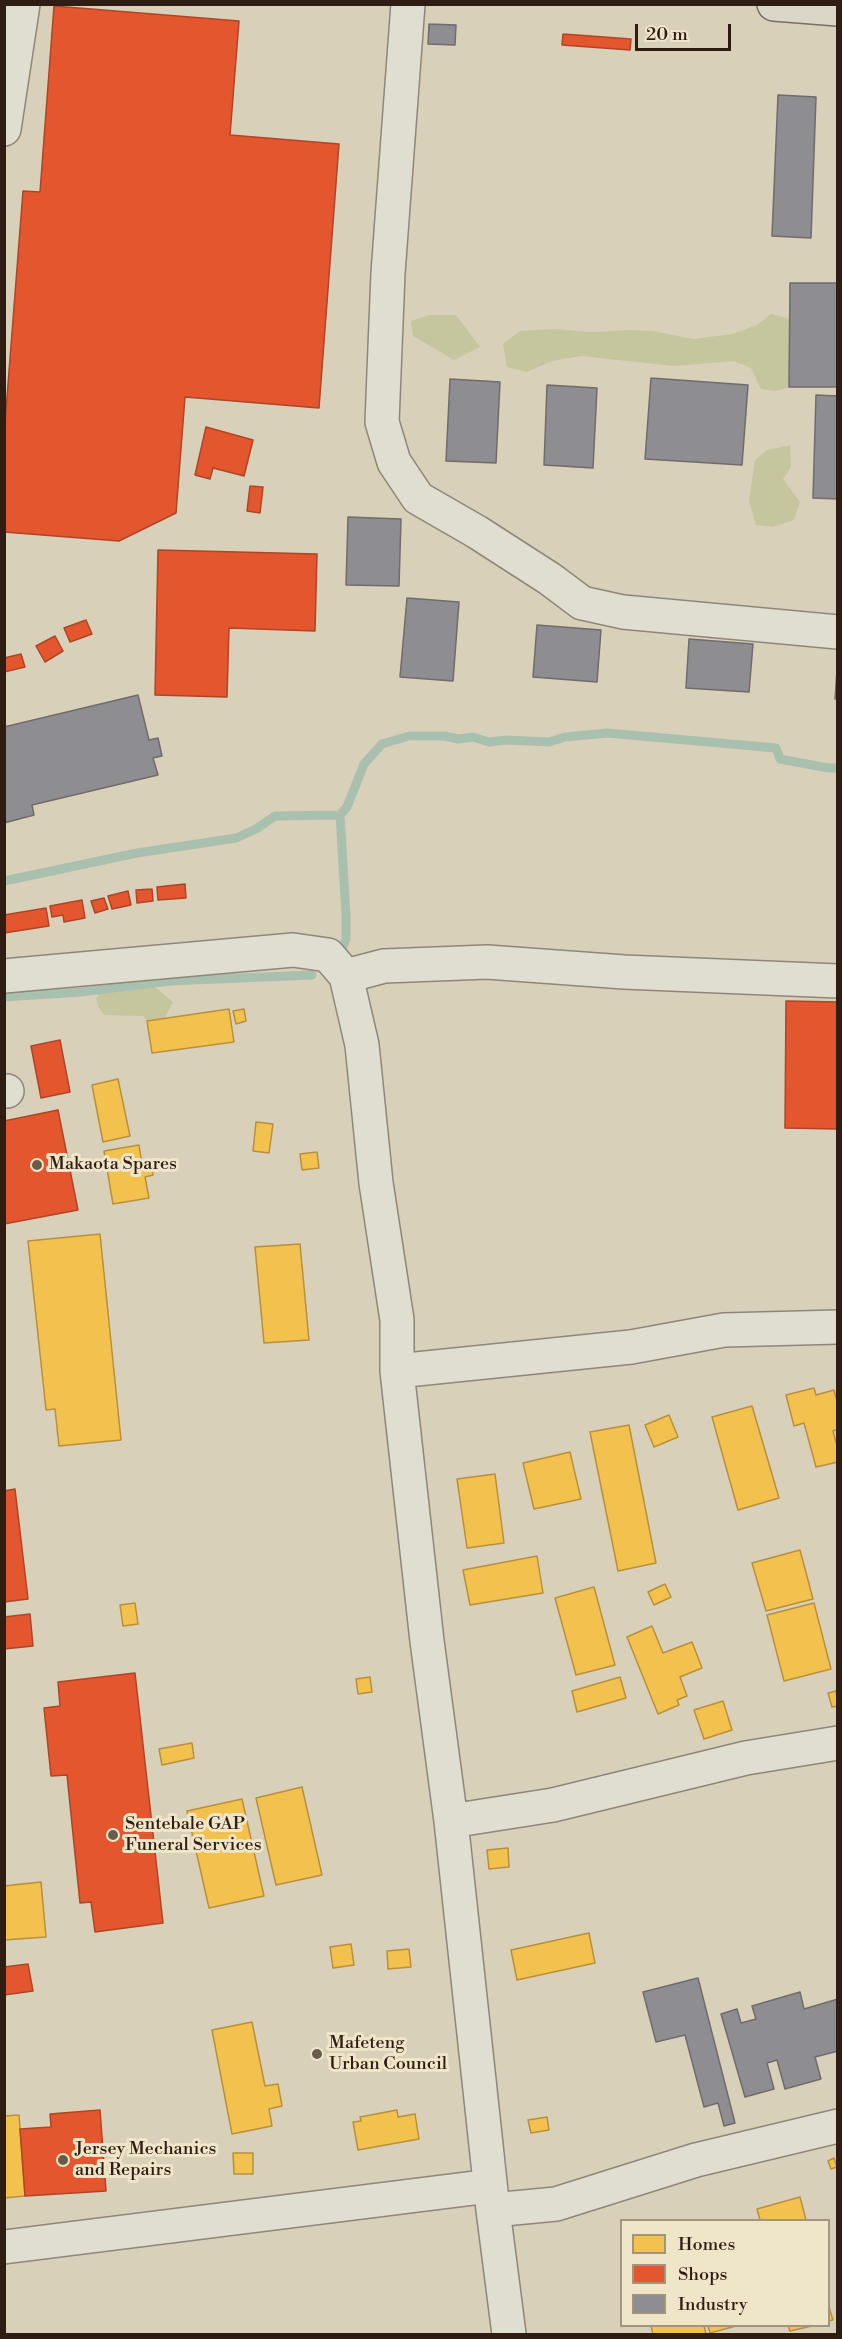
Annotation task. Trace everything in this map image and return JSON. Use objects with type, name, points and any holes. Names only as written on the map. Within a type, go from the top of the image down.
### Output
[{"type":"main road","points":[[774,4],[837,9]]},
{"type":"street","points":[[4,129],[22,4]]},
{"type":"street","points":[[408,4],[388,273],[382,422],[394,462],[418,498],[477,532],[550,579],[582,603],[623,612],[837,632]]},
{"type":"street","points":[[4,976],[293,950],[328,955],[346,975],[362,1045],[376,1184],[397,1320],[397,1371],[509,2334]]},
{"type":"street","points":[[346,975],[384,966],[487,962],[624,972],[837,981]]},
{"type":"street","points":[[397,1371],[631,1347],[724,1330],[837,1327]]},
{"type":"street","points":[[451,1821],[553,1804],[746,1758],[837,1743]]},
{"type":"street","points":[[4,2247],[492,2198],[556,2204],[696,2160],[837,2126]]},
{"type":"green space","points":[[771,314],[790,319],[789,387],[776,391],[761,389],[751,368],[734,361],[674,366],[581,356],[552,361],[527,372],[507,367],[503,344],[520,331],[554,329],[591,332],[653,331],[694,339],[732,334],[757,325]]},
{"type":"green space","points":[[430,315],[456,315],[480,347],[454,360],[413,336],[411,321]]},
{"type":"green space","points":[[790,445],[791,467],[783,479],[800,502],[794,520],[773,527],[756,525],[749,501],[755,460],[767,450]]},
{"type":"green space","points":[[150,983],[173,1002],[164,1019],[147,1021],[143,1016],[104,1015],[98,1006],[96,999],[102,990]]},
{"type":"building: Homes","points":[[229,1009],[234,1042],[152,1053],[147,1021]]},
{"type":"building: Homes","points":[[244,1009],[246,1021],[236,1024],[233,1011]]},
{"type":"building: Homes","points":[[118,1079],[130,1136],[103,1142],[92,1085]]},
{"type":"building: Homes","points":[[256,1122],[273,1124],[269,1153],[253,1151]]},
{"type":"building: Homes","points":[[139,1145],[142,1164],[151,1162],[153,1175],[145,1177],[149,1198],[113,1204],[104,1151]]},
{"type":"building: Homes","points":[[317,1152],[319,1168],[302,1170],[300,1154]]},
{"type":"building: Homes","points":[[100,1234],[121,1440],[59,1446],[55,1409],[46,1410],[28,1241]]},
{"type":"building: Homes","points":[[300,1244],[309,1340],[264,1343],[255,1247]]},
{"type":"building: Homes","points":[[814,1388],[816,1395],[834,1390],[838,1405],[838,1429],[833,1431],[838,1449],[838,1462],[816,1467],[804,1423],[794,1426],[786,1395]]},
{"type":"building: Homes","points":[[752,1406],[779,1498],[738,1510],[712,1417]]},
{"type":"building: Homes","points":[[669,1415],[678,1437],[654,1447],[645,1425]]},
{"type":"building: Homes","points":[[629,1425],[656,1563],[618,1571],[590,1432]]},
{"type":"building: Homes","points":[[570,1452],[581,1499],[534,1509],[523,1463]]},
{"type":"building: Homes","points":[[495,1474],[504,1543],[467,1548],[457,1479]]},
{"type":"building: Homes","points":[[800,1550],[813,1599],[766,1611],[752,1563]]},
{"type":"building: Homes","points":[[537,1556],[543,1593],[470,1605],[463,1570]]},
{"type":"building: Homes","points":[[665,1584],[671,1597],[654,1605],[648,1592]]},
{"type":"building: Homes","points":[[594,1587],[615,1665],[576,1675],[555,1598]]},
{"type":"building: Homes","points":[[135,1603],[138,1624],[123,1626],[120,1605]]},
{"type":"building: Homes","points":[[814,1603],[831,1669],[784,1681],[767,1615]]},
{"type":"building: Homes","points":[[652,1626],[663,1653],[692,1642],[702,1668],[680,1677],[687,1696],[677,1700],[679,1705],[658,1714],[627,1637]]},
{"type":"building: Homes","points":[[370,1677],[372,1692],[358,1694],[356,1679]]},
{"type":"building: Homes","points":[[620,1677],[626,1698],[577,1712],[572,1691]]},
{"type":"building: Homes","points":[[836,1691],[838,1706],[832,1707],[828,1693]]},
{"type":"building: Homes","points":[[723,1701],[732,1730],[704,1739],[694,1710]]},
{"type":"building: Homes","points":[[192,1743],[194,1758],[162,1765],[159,1749]]},
{"type":"building: Homes","points":[[302,1787],[322,1875],[276,1885],[256,1798]]},
{"type":"building: Homes","points":[[242,1799],[264,1896],[209,1908],[187,1811]]},
{"type":"building: Homes","points":[[508,1848],[509,1867],[489,1869],[487,1850]]},
{"type":"building: Homes","points":[[41,1882],[46,1937],[4,1940],[4,1886]]},
{"type":"building: Homes","points":[[589,1933],[595,1963],[517,1980],[511,1950]]},
{"type":"building: Homes","points":[[351,1944],[354,1965],[333,1968],[330,1947]]},
{"type":"building: Homes","points":[[409,1949],[411,1967],[388,1969],[387,1951]]},
{"type":"building: Homes","points":[[252,2022],[265,2086],[278,2084],[282,2106],[269,2109],[272,2126],[232,2134],[212,2030]]},
{"type":"building: Homes","points":[[397,2110],[398,2117],[415,2114],[419,2139],[358,2150],[353,2122],[361,2121],[360,2117]]},
{"type":"building: Homes","points":[[19,2115],[25,2196],[4,2198],[4,2116]]},
{"type":"building: Homes","points":[[547,2117],[549,2130],[531,2133],[528,2120]]},
{"type":"building: Homes","points":[[233,2153],[253,2153],[253,2174],[234,2174]]},
{"type":"building: Homes","points":[[834,2158],[837,2167],[831,2169],[828,2161]]},
{"type":"building: Homes","points":[[800,2197],[806,2219],[760,2219],[757,2209]]},
{"type":"building: Homes","points":[[651,2327],[704,2327],[706,2334],[653,2334]]},
{"type":"building: Homes","points":[[708,2327],[732,2327],[710,2333]]},
{"type":"building: Homes","points":[[788,2327],[808,2327],[790,2331]]},
{"type":"building: Shops","points":[[54,6],[239,21],[230,135],[339,144],[319,408],[185,397],[176,513],[119,541],[4,532],[4,436],[23,191],[40,192]]},
{"type":"building: Shops","points":[[563,34],[631,39],[630,50],[562,45]]},
{"type":"building: Shops","points":[[206,427],[253,440],[244,476],[213,468],[210,479],[195,475]]},
{"type":"building: Shops","points":[[250,486],[263,487],[260,513],[247,511]]},
{"type":"building: Shops","points":[[158,550],[317,554],[315,631],[229,628],[227,697],[155,695]]},
{"type":"building: Shops","points":[[86,620],[92,634],[70,642],[64,628]]},
{"type":"building: Shops","points":[[55,636],[63,651],[45,662],[36,646]]},
{"type":"building: Shops","points":[[21,654],[25,667],[4,672],[4,658]]},
{"type":"building: Shops","points":[[185,884],[186,898],[158,900],[157,887]]},
{"type":"building: Shops","points":[[152,889],[153,901],[137,903],[136,890]]},
{"type":"building: Shops","points":[[128,891],[131,905],[112,909],[108,896]]},
{"type":"building: Shops","points":[[104,898],[108,909],[95,913],[91,901]]},
{"type":"building: Shops","points":[[82,900],[85,918],[64,922],[63,915],[52,917],[50,906]]},
{"type":"building: Shops","points":[[46,908],[49,926],[4,933],[4,915]]},
{"type":"building: Shops","points":[[786,1001],[838,1002],[838,1129],[785,1128]]},
{"type":"building: Shops","points":[[60,1040],[70,1092],[41,1098],[31,1046]]},
{"type":"building: Shops","name":"Makaota Spares","points":[[58,1110],[78,1210],[4,1224],[4,1121]]},
{"type":"building: Shops","points":[[15,1489],[28,1599],[4,1602],[4,1491]]},
{"type":"building: Shops","points":[[30,1614],[33,1646],[4,1649],[4,1617]]},
{"type":"building: Shops","name":"Sentebale GAP Funeral Services","points":[[135,1673],[163,1923],[95,1932],[91,1902],[80,1903],[67,1775],[51,1776],[44,1708],[60,1706],[58,1682]]},
{"type":"building: Shops","points":[[28,1964],[33,1991],[4,1995],[4,1967]]},
{"type":"building: Shops","name":"Jersey Mechanics and Repairs","points":[[100,2110],[106,2191],[25,2196],[20,2129],[51,2127],[50,2114]]},
{"type":"building: Industry","points":[[429,24],[456,25],[455,45],[428,44]]},
{"type":"building: Industry","points":[[778,95],[816,97],[811,238],[772,236]]},
{"type":"building: Industry","points":[[790,283],[838,283],[838,387],[789,387]]},
{"type":"building: Industry","points":[[651,378],[748,385],[742,465],[645,459]]},
{"type":"building: Industry","points":[[450,379],[500,382],[496,463],[446,461]]},
{"type":"building: Industry","points":[[547,385],[597,388],[593,468],[544,465]]},
{"type":"building: Industry","points":[[816,395],[838,396],[838,499],[813,498]]},
{"type":"building: Industry","points":[[348,517],[401,519],[399,586],[346,585]]},
{"type":"building: Industry","points":[[407,598],[459,602],[453,681],[400,677]]},
{"type":"building: Industry","points":[[537,625],[601,630],[597,682],[533,677]]},
{"type":"building: Industry","points":[[689,639],[753,644],[749,692],[686,688]]},
{"type":"building: Industry","points":[[838,656],[838,699],[835,699]]},
{"type":"building: Industry","points":[[138,695],[149,740],[158,738],[162,756],[153,758],[158,775],[32,805],[34,815],[4,823],[4,727]]},
{"type":"building: Industry","points":[[698,1978],[735,2123],[724,2126],[718,2103],[704,2107],[685,2035],[656,2042],[643,1992]]},
{"type":"building: Industry","points":[[800,1992],[804,2009],[838,1999],[838,2051],[815,2057],[821,2079],[785,2089],[777,2060],[767,2063],[774,2089],[745,2097],[721,2014],[737,2009],[741,2023],[756,2019],[752,2006]]},
{"type":"waterway","points":[[4,881],[137,853],[236,838],[256,829],[275,816],[340,815],[347,807],[364,764],[382,744],[409,736],[445,736],[458,739],[473,737],[489,742],[506,740],[549,742],[565,737],[607,733],[776,748],[780,759],[838,768]]},
{"type":"waterway","points":[[340,815],[346,914],[346,939],[343,947]]},
{"type":"waterway","points":[[4,997],[81,992],[170,981],[312,975]]},
{"type":"place","name":"Makaota Spares","points":[[37,1165]]},
{"type":"place","name":"Sentebale GAP Funeral Services","points":[[113,1835]]},
{"type":"place","name":"Mafeteng Urban Council","points":[[317,2054]]},
{"type":"place","name":"Jersey Mechanics and Repairs","points":[[63,2160]]}]
